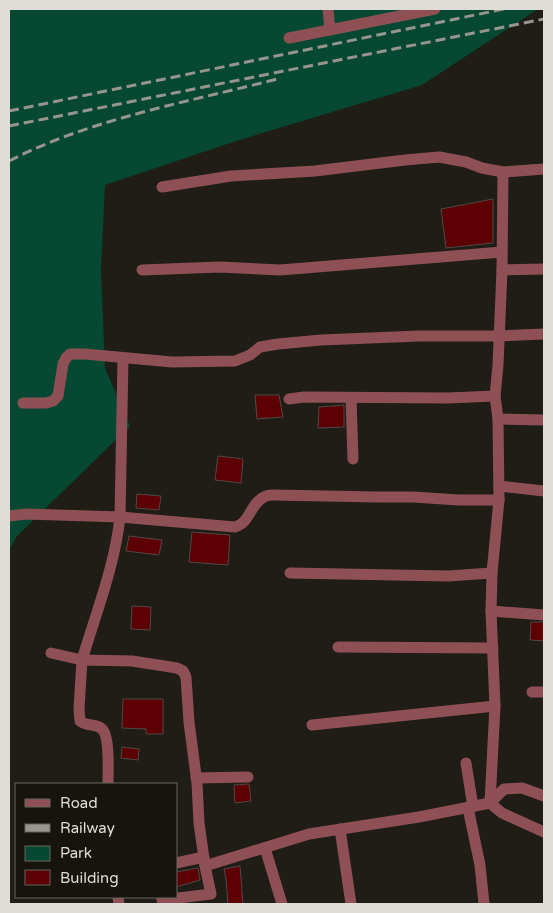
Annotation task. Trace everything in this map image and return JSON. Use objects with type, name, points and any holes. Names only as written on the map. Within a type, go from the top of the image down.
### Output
[{"type":"street","points":[[328,9],[330,30]]},
{"type":"street","points":[[289,38],[435,9]]},
{"type":"street","points":[[162,187],[231,176],[315,171],[439,157],[503,172],[544,169]]},
{"type":"street","points":[[490,803],[495,706],[491,611],[492,572],[499,500],[498,419],[495,396],[502,270],[503,172]]},
{"type":"street","points":[[142,270],[220,267],[280,270],[502,252]]},
{"type":"street","points":[[502,270],[544,270]]},
{"type":"street","points":[[23,403],[46,403],[53,401],[58,396],[63,364],[70,354],[172,362],[235,361],[250,355],[260,347],[312,340],[544,334]]},
{"type":"street","points":[[108,783],[107,739],[105,731],[100,727],[85,725],[80,721],[78,709],[82,660],[118,536],[123,358]]},
{"type":"street","points":[[289,399],[304,397],[448,398],[495,396]]},
{"type":"street","points":[[351,398],[353,458]]},
{"type":"street","points":[[498,419],[544,420]]},
{"type":"street","points":[[499,486],[544,492]]},
{"type":"street","points":[[9,516],[26,514],[120,517],[235,527],[242,525],[247,520],[251,510],[264,497],[273,495],[499,500]]},
{"type":"street","points":[[290,574],[439,576],[492,572]]},
{"type":"street","points":[[491,611],[544,615]]},
{"type":"street","points":[[338,647],[493,648]]},
{"type":"street","points":[[51,653],[82,660],[132,661],[177,668],[183,671],[186,677],[199,823],[212,899],[162,900]]},
{"type":"street","points":[[532,692],[544,692]]},
{"type":"street","points":[[312,725],[495,706]]},
{"type":"street","points":[[466,763],[470,808],[485,904]]},
{"type":"street","points":[[196,778],[248,777]]},
{"type":"street","points":[[178,863],[204,861],[265,848],[308,834],[470,808],[490,803],[504,789],[522,788],[544,796]]},
{"type":"street","points":[[490,803],[502,813],[544,832]]},
{"type":"street","points":[[340,829],[350,904]]},
{"type":"street","points":[[265,848],[282,904]]},
{"type":"green space","points":[[9,9],[538,9],[422,85],[236,141],[105,185],[101,269],[105,368],[130,426],[17,536],[9,550]]},
{"type":"building","points":[[493,199],[493,243],[446,248],[441,209]]},
{"type":"building","points":[[255,395],[279,395],[283,417],[257,419]]},
{"type":"building","points":[[344,405],[344,427],[318,428],[319,407]]},
{"type":"building","points":[[218,456],[243,459],[241,483],[215,480]]},
{"type":"building","points":[[137,494],[161,496],[159,510],[136,508]]},
{"type":"building","points":[[192,532],[230,535],[228,565],[189,562]]},
{"type":"building","points":[[129,536],[162,540],[159,555],[126,551]]},
{"type":"building","points":[[132,606],[151,607],[150,630],[131,629]]},
{"type":"building","points":[[531,622],[544,622],[544,641],[530,640]]},
{"type":"building","points":[[123,699],[163,699],[163,734],[146,734],[146,729],[122,728]]},
{"type":"building","points":[[122,747],[139,749],[138,760],[121,758]]},
{"type":"building","points":[[249,784],[251,801],[235,803],[234,785]]},
{"type":"building","points":[[240,866],[243,904],[228,904],[224,869]]},
{"type":"building","points":[[198,868],[200,880],[178,886],[178,872]]},
{"type":"railway","points":[[9,111],[504,9]]},
{"type":"railway","points":[[9,126],[544,19]]},
{"type":"railway","points":[[9,161],[41,146],[108,122],[281,78]]}]
